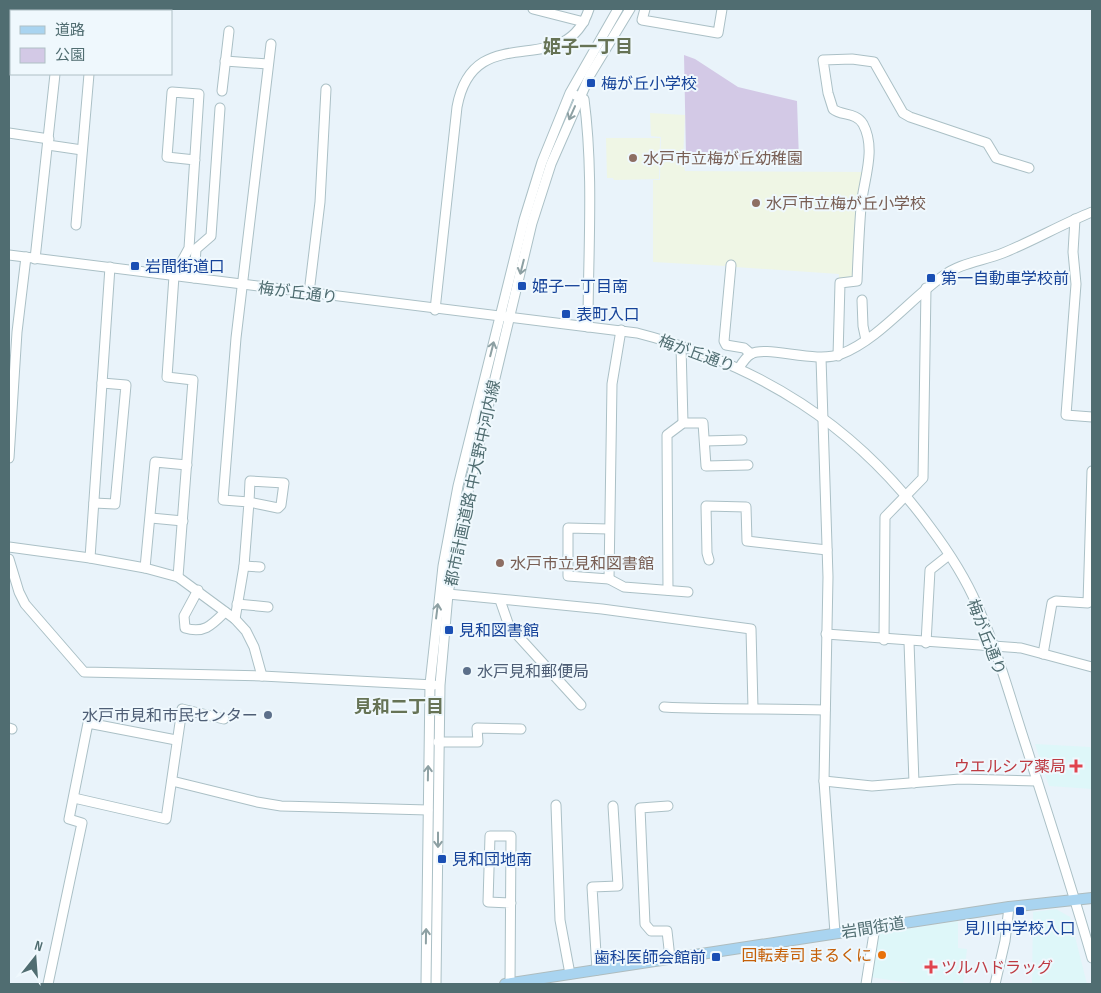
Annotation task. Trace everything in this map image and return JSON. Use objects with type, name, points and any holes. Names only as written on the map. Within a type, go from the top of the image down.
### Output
[{"type":"main road","name":"岩間街道","points":[[508,984],[552,981],[570,974],[1009,906],[1092,898]]},
{"type":"street","points":[[533,9],[584,22]]},
{"type":"street","points":[[435,310],[456,107],[461,88],[470,73],[482,62],[501,55],[571,40],[584,22],[590,9]]},
{"type":"street","name":"都市計画道路 中大野中河内線","points":[[436,984],[438,742],[435,685],[448,594],[468,486],[533,188],[555,126],[570,93],[618,9]]},
{"type":"street","name":"都市計画道路 中大野中河内線","points":[[426,984],[428,810],[438,609],[458,483],[551,164],[579,97],[608,42],[630,9]]},
{"type":"street","points":[[645,9],[642,20],[718,33],[722,9]]},
{"type":"street","points":[[222,91],[229,31]]},
{"type":"street","points":[[235,619],[244,566],[249,502],[250,481],[284,483],[284,501],[278,508],[249,502],[223,500],[242,284],[270,44]]},
{"type":"street","points":[[838,356],[840,283],[857,281],[861,206],[869,157],[868,141],[863,124],[858,118],[833,108],[828,93],[822,60],[852,59],[874,62],[903,113],[987,143],[996,158],[1029,168]]},
{"type":"street","points":[[225,61],[268,64]]},
{"type":"street","points":[[9,458],[17,332],[49,142],[55,75]]},
{"type":"street","points":[[76,225],[89,75]]},
{"type":"street","points":[[309,293],[320,202],[326,89]]},
{"type":"street","points":[[178,577],[193,380],[167,377],[174,276],[188,248],[195,160],[199,94],[172,92],[167,158],[195,160]]},
{"type":"street","points":[[570,93],[584,99],[588,145],[588,326]]},
{"type":"street","points":[[194,278],[196,249],[210,236],[220,108]]},
{"type":"street","points":[[9,133],[82,150]]},
{"type":"street","points":[[738,368],[751,354],[758,352],[821,358],[838,356],[866,340],[926,288],[953,269],[1005,252],[1092,212]]},
{"type":"street","points":[[1075,219],[1073,260],[1076,284],[1066,414],[1092,417]]},
{"type":"street","name":"梅が丘通り","points":[[9,255],[435,310],[620,330],[681,346],[738,368],[775,386],[823,417],[877,463],[906,496],[949,555],[977,604],[993,646],[1037,781],[1092,958]]},
{"type":"street","points":[[731,264],[724,341],[726,344],[744,348],[751,354]]},
{"type":"street","points":[[90,558],[110,268]]},
{"type":"street","points":[[884,640],[885,516],[924,478],[926,288]]},
{"type":"street","points":[[862,300],[863,326],[866,340]]},
{"type":"street","points":[[609,579],[612,384],[620,330]]},
{"type":"street","points":[[681,346],[683,423]]},
{"type":"street","points":[[821,358],[827,550],[824,781],[835,933]]},
{"type":"street","points":[[94,503],[115,504],[126,385],[102,383]]},
{"type":"street","points":[[668,590],[667,435],[683,423],[703,423],[706,466],[748,465]]},
{"type":"street","points":[[705,441],[742,440]]},
{"type":"street","points":[[145,568],[155,462],[187,465]]},
{"type":"street","points":[[1043,654],[1052,603],[1056,601],[1088,603],[1092,471]]},
{"type":"street","points":[[709,560],[707,553],[706,506],[746,507],[747,542],[827,550]]},
{"type":"street","points":[[151,518],[183,521]]},
{"type":"street","points":[[609,529],[568,528],[568,576],[609,579],[624,587],[688,592]]},
{"type":"street","points":[[9,547],[90,558],[145,568],[178,577],[235,619],[246,631],[262,676]]},
{"type":"street","points":[[926,643],[930,570],[949,555]]},
{"type":"street","points":[[9,559],[19,592],[25,604],[84,672],[262,676],[435,685]]},
{"type":"street","points":[[244,566],[260,567]]},
{"type":"street","points":[[198,590],[184,616],[185,628],[194,631],[206,630],[225,612]]},
{"type":"street","points":[[448,594],[602,609],[751,629],[753,708]]},
{"type":"street","points":[[500,600],[509,626],[581,705]]},
{"type":"street","points":[[238,604],[268,607]]},
{"type":"street","points":[[826,634],[909,642],[1021,648],[1092,667]]},
{"type":"street","points":[[909,642],[914,783]]},
{"type":"street","points":[[664,706],[729,710],[753,708],[825,710]]},
{"type":"street","points":[[74,798],[166,819],[182,709],[224,719]]},
{"type":"street","points":[[48,984],[82,823],[69,819],[88,723],[176,740]]},
{"type":"street","points":[[438,742],[478,742],[477,728],[521,729]]},
{"type":"street","points":[[824,781],[872,786],[960,779],[1037,781]]},
{"type":"street","points":[[172,781],[281,806],[428,810]]},
{"type":"street","points":[[556,805],[560,920],[570,974]]},
{"type":"street","points":[[597,970],[592,887],[618,886],[613,806]]},
{"type":"street","points":[[668,806],[640,808],[645,924],[650,931],[667,931],[670,958]]},
{"type":"street","points":[[508,984],[511,903],[512,836],[490,836],[488,902],[511,903]]},
{"type":"street","points":[[995,984],[1005,941],[1009,906]]},
{"type":"street","points":[[866,984],[875,927]]},
{"type":"shaded area","name":"水戸市立梅が丘小学校","points":[[650,113],[685,115],[683,160],[685,171],[864,172],[855,280],[839,281],[839,274],[735,267],[735,265],[725,264],[725,266],[653,262],[653,180],[660,180],[661,137],[651,136]]},
{"type":"shaded area","name":"水戸市立梅が丘幼稚園","points":[[606,138],[660,138],[659,179],[614,180],[613,178],[607,178]]},
{"type":"shaded area","name":"ウエルシア薬局","points":[[1035,744],[1090,747],[1092,751],[1092,789],[1049,786]]},
{"type":"shaded area","points":[[1056,909],[1070,917],[1087,984],[1032,984],[1033,912]]},
{"type":"shaded area","points":[[958,921],[958,948],[967,949],[963,984],[916,984],[870,977],[877,936],[882,933]]},
{"type":"green space","points":[[684,55],[695,59],[738,87],[797,101],[799,160],[686,156]]},
{"type":"place","name":"梅が丘小学校","points":[[591,83]]},
{"type":"place","name":"水戸市立梅が丘幼稚園","points":[[633,158]]},
{"type":"place","name":"水戸市立梅が丘小学校","points":[[756,203]]},
{"type":"place","name":"岩間街道口","points":[[135,266]]},
{"type":"place","name":"第一自動車学校前","points":[[931,278]]},
{"type":"place","name":"姫子一丁目南","points":[[522,286]]},
{"type":"place","name":"表町入口","points":[[566,314]]},
{"type":"place","name":"水戸市立見和図書館","points":[[500,563]]},
{"type":"place","name":"見和図書館","points":[[449,630]]},
{"type":"place","name":"水戸見和郵便局","points":[[467,671]]},
{"type":"place","name":"水戸市見和市民センター","points":[[268,715]]},
{"type":"place","name":"ウエルシア薬局","points":[[1076,766]]},
{"type":"place","name":"見和団地南","points":[[442,859]]},
{"type":"place","name":"見川中学校入口","points":[[1020,911]]},
{"type":"place","name":"回転寿司 まるくに","points":[[882,955]]},
{"type":"place","name":"歯科医師会館前","points":[[716,957]]},
{"type":"place","name":"ツルハドラッグ","points":[[931,967]]},
{"type":"district","name":"姫子一丁目","points":[[588,47]]},
{"type":"district","name":"見和二丁目","points":[[399,707]]}]
